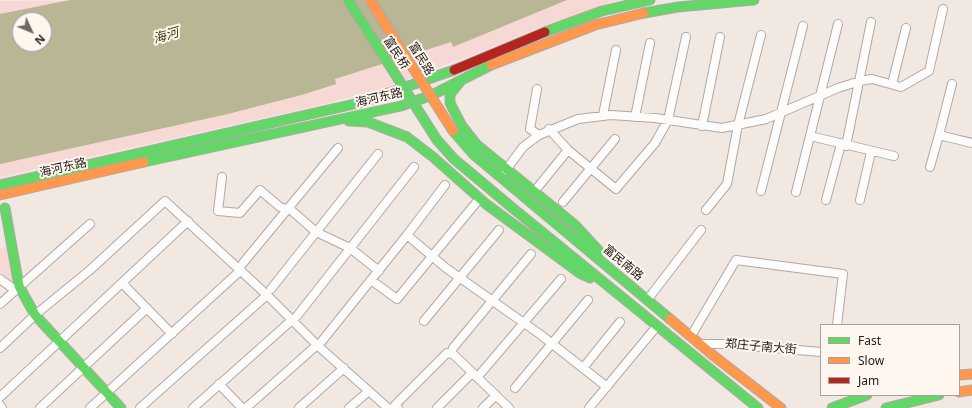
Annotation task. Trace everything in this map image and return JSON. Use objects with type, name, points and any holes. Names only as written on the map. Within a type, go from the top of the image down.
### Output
[{"type":"main road","name":"富民桥","points":[[348,0],[437,140],[454,159],[605,285]]},
{"type":"main road","name":"富民路","points":[[370,0],[452,131]]},
{"type":"main road","name":"海河东路","points":[[0,184],[363,102],[449,72],[544,32],[594,14],[650,0]]},
{"type":"main road","name":"海河东路","points":[[0,195],[401,106],[432,95],[493,64],[554,40],[628,16],[678,7],[754,0]]},
{"type":"main road","points":[[466,77],[450,94],[450,102],[453,112],[476,144],[575,225],[598,249],[614,272]]},
{"type":"main road","points":[[334,120],[368,122],[407,137],[480,198],[581,274],[605,285],[751,404],[758,408]]},
{"type":"main road","name":"富民南路","points":[[452,131],[473,154],[495,173],[648,299],[700,344],[781,408]]},
{"type":"main road","points":[[4,208],[17,288],[35,315],[121,408]]},
{"type":"main road","points":[[960,375],[972,374]]},
{"type":"main road","points":[[960,392],[972,390]]},
{"type":"main road","points":[[832,408],[864,396]]},
{"type":"main road","points":[[886,408],[935,396]]},
{"type":"street","points":[[506,170],[523,147],[539,135],[549,129],[578,119],[603,115],[635,117],[722,128],[766,119],[860,81],[872,79],[901,86],[929,71],[943,9]]},
{"type":"street","points":[[826,200],[844,145],[860,81],[871,22]]},
{"type":"street","points":[[796,192],[838,24]]},
{"type":"street","points":[[761,191],[803,26]]},
{"type":"street","points":[[892,84],[906,28]]},
{"type":"street","points":[[706,210],[727,184],[738,125],[761,35]]},
{"type":"street","points":[[549,129],[568,150],[616,189],[655,143],[668,120],[686,37]]},
{"type":"street","points":[[702,126],[720,37]]},
{"type":"street","points":[[635,117],[650,43]]},
{"type":"street","points":[[603,115],[616,50]]},
{"type":"street","points":[[930,167],[952,84]]},
{"type":"street","points":[[537,89],[530,129],[539,135]]},
{"type":"street","points":[[939,134],[972,143]]},
{"type":"street","points":[[810,136],[871,152],[894,156]]},
{"type":"street","points":[[563,202],[615,139]]},
{"type":"street","points":[[90,408],[172,334],[242,267],[287,209],[338,148]]},
{"type":"street","points":[[538,187],[568,150]]},
{"type":"street","points":[[860,200],[871,152]]},
{"type":"street","points":[[140,408],[269,292],[378,154]]},
{"type":"street","points":[[192,408],[294,318],[414,167]]},
{"type":"street","points":[[222,177],[218,211],[240,213],[260,190],[280,207],[291,210],[316,232],[350,248],[378,271]]},
{"type":"street","points":[[246,408],[320,343],[407,236],[445,185]]},
{"type":"street","points":[[372,280],[397,299],[480,198]]},
{"type":"street","points":[[0,348],[35,315],[90,270],[165,201],[269,292],[344,368],[388,408]]},
{"type":"street","points":[[0,397],[188,221]]},
{"type":"street","points":[[0,304],[90,224]]},
{"type":"street","points":[[424,321],[499,230]]},
{"type":"street","points":[[648,299],[701,230]]},
{"type":"street","points":[[407,236],[491,301],[552,343],[607,387]]},
{"type":"street","points":[[453,348],[531,254]]},
{"type":"street","points":[[691,336],[736,260],[843,274],[836,324]]},
{"type":"street","points":[[0,279],[17,288]]},
{"type":"street","points":[[437,408],[477,373],[561,279]]},
{"type":"street","points":[[122,283],[172,334]]},
{"type":"street","points":[[515,388],[588,300]]},
{"type":"street","points":[[40,408],[147,308]]},
{"type":"street","points":[[583,368],[620,322]]},
{"type":"street","points":[[589,408],[657,326]]},
{"type":"street","name":"郑庄子南大街","points":[[700,344],[726,344],[820,352]]},
{"type":"street","points":[[398,408],[395,405],[447,353],[453,354],[477,373],[509,408]]},
{"type":"street","points":[[299,408],[344,368]]},
{"type":"street","points":[[219,384],[242,408]]},
{"type":"street","points":[[350,408],[369,391]]},
{"type":"street","points":[[483,408],[496,395]]},
{"type":"shaded area","points":[[618,0],[530,31],[490,48],[375,91],[307,108],[0,177],[0,1]]},
{"type":"shaded area","points":[[6,246],[14,283],[0,273],[0,249]]},
{"type":"water","name":"海河","points":[[70,0],[567,0],[453,47],[451,42],[335,79],[336,84],[305,94],[228,114],[0,164],[0,14]]},
{"type":"traffic: fast","points":[[348,0],[437,140]]},
{"type":"traffic: fast","points":[[545,32],[602,11],[650,0]]},
{"type":"traffic: fast","points":[[644,13],[678,7],[754,0]]},
{"type":"traffic: fast","points":[[144,162],[401,106],[432,95],[491,65]]},
{"type":"traffic: fast","points":[[0,185],[363,102],[454,70]]},
{"type":"traffic: fast","points":[[460,82],[450,94],[450,103],[462,126],[476,144],[575,225],[599,251]]},
{"type":"traffic: fast","points":[[349,121],[368,122],[407,137],[433,157],[486,204],[581,274],[590,278]]},
{"type":"traffic: fast","points":[[453,131],[473,154],[670,319]]},
{"type":"traffic: fast","points":[[437,140],[454,159],[515,210],[758,408]]},
{"type":"traffic: fast","points":[[5,208],[19,286],[35,315],[121,408]]},
{"type":"traffic: fast","points":[[832,408],[864,396]]},
{"type":"traffic: fast","points":[[886,408],[935,396]]},
{"type":"traffic: slow","points":[[370,0],[453,131]]},
{"type":"traffic: slow","points":[[491,65],[595,25],[644,13]]},
{"type":"traffic: slow","points":[[0,195],[144,162]]},
{"type":"traffic: slow","points":[[670,319],[714,356],[781,408]]},
{"type":"traffic: slow","points":[[960,375],[972,374]]},
{"type":"traffic: slow","points":[[960,392],[972,390]]},
{"type":"traffic: jam","points":[[454,70],[545,32]]}]
